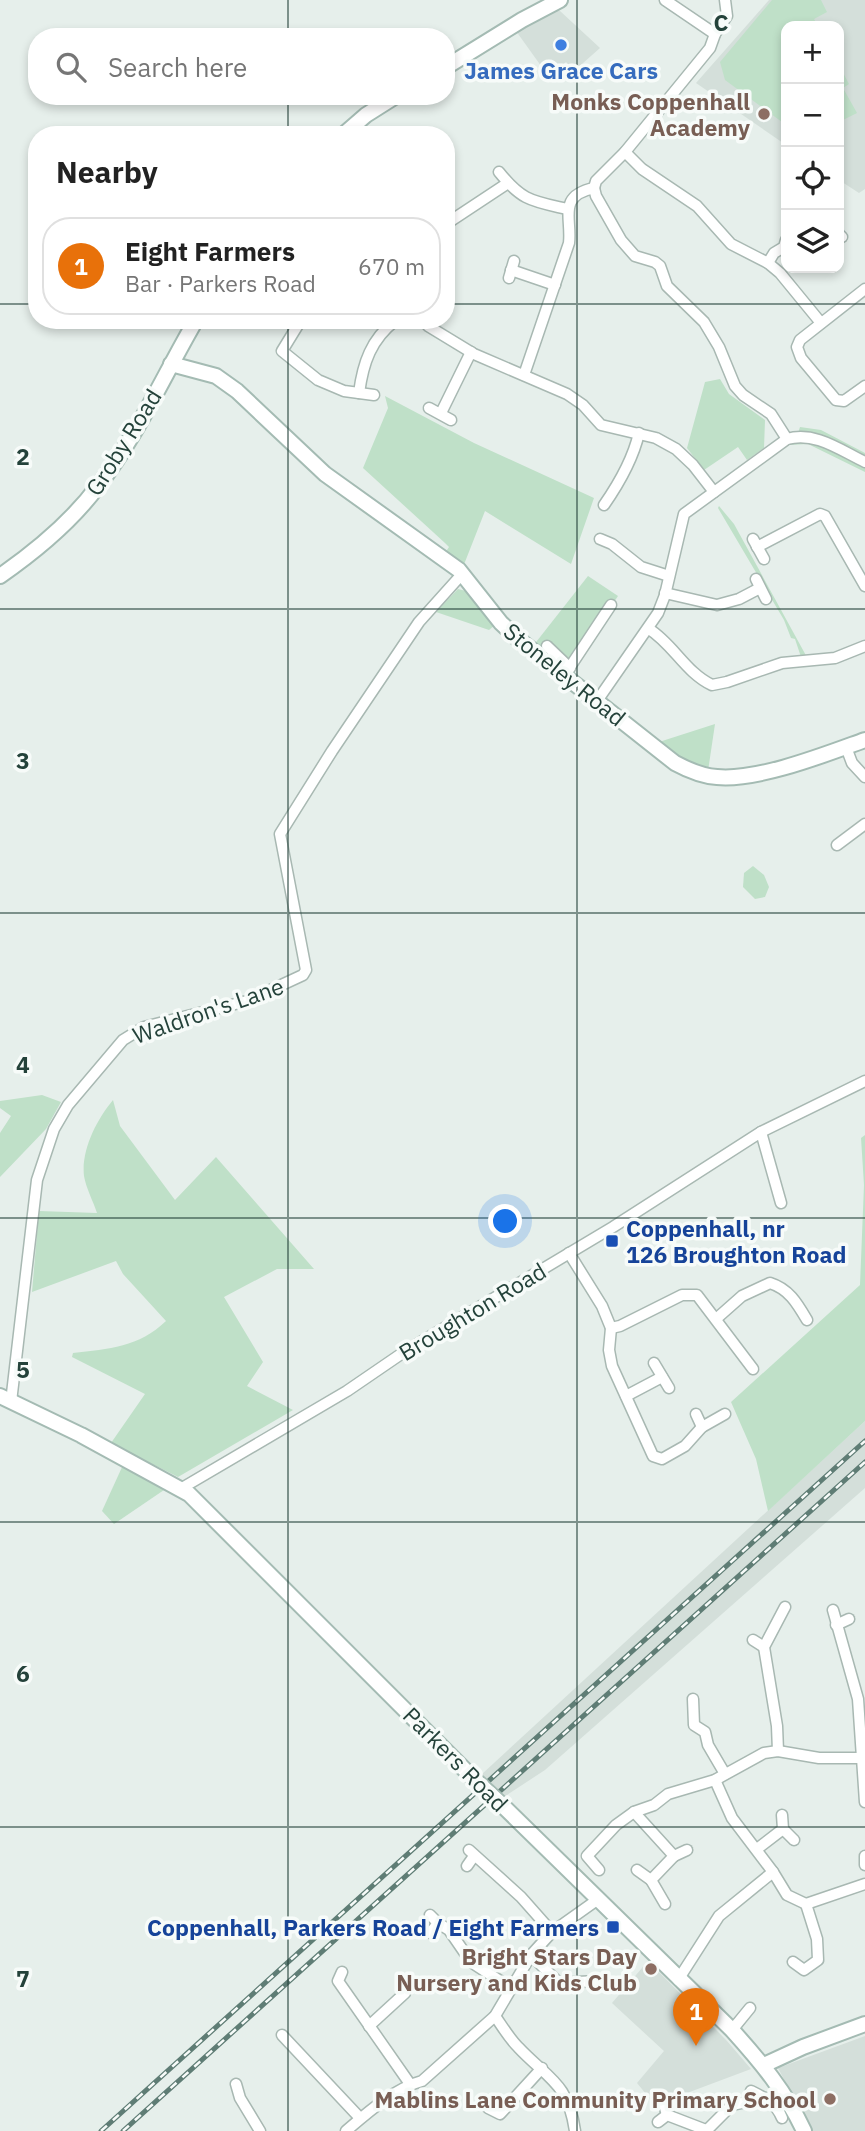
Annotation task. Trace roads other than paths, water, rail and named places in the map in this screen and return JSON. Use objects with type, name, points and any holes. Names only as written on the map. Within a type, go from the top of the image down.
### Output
[{"type":"street","points":[[455,61],[560,0]]},
{"type":"street","points":[[665,0],[715,34]]},
{"type":"street","points":[[725,0],[727,16],[715,34],[710,48],[625,152],[596,181],[594,188],[621,240],[635,256],[660,266],[667,286],[704,323],[719,347],[735,386],[743,395],[771,414],[787,439]]},
{"type":"street","points":[[353,126],[382,105]]},
{"type":"street","points":[[625,152],[642,169],[697,206],[731,244],[768,263],[780,273],[821,323]]},
{"type":"street","points":[[499,172],[516,193],[532,201],[567,209]]},
{"type":"street","points":[[455,218],[508,183]]},
{"type":"street","points":[[524,375],[569,243],[567,209],[579,194],[594,188]]},
{"type":"street","points":[[768,263],[774,253],[781,249]]},
{"type":"street","points":[[511,269],[555,285]]},
{"type":"street","points":[[865,289],[800,340],[797,347],[802,358],[836,400],[844,401],[865,386]]},
{"type":"street","name":"Groby Road","points":[[0,576],[67,521],[99,485],[115,463],[191,329]]},
{"type":"street","points":[[295,329],[282,351],[318,380],[344,391],[373,395]]},
{"type":"street","points":[[359,393],[362,370],[368,353],[386,329]]},
{"type":"street","points":[[433,329],[471,352],[567,394],[583,405],[601,425],[656,438],[676,449],[693,465],[714,492]]},
{"type":"street","points":[[441,414],[471,352]]},
{"type":"street","name":"Stoneley Road","points":[[171,364],[216,376],[237,391],[325,474],[463,573],[501,623],[567,672],[597,701],[676,763],[705,776],[719,778],[779,769],[865,740]]},
{"type":"street","points":[[429,408],[451,420]]},
{"type":"street","points":[[604,499],[634,454],[639,433]]},
{"type":"street","points":[[597,701],[649,629],[665,593],[684,514],[787,439],[809,436],[865,462]]},
{"type":"street","points":[[764,559],[755,543],[820,514],[825,516],[860,567],[865,586]]},
{"type":"street","points":[[600,540],[612,544],[641,567],[669,576]]},
{"type":"street","name":"Waldron's Lane","points":[[6,1399],[37,1180],[54,1129],[68,1105],[122,1040],[144,1027],[247,1001],[303,975],[306,970],[280,834],[419,622],[463,573]]},
{"type":"street","points":[[665,593],[717,605],[739,599],[758,583],[766,599]]},
{"type":"street","points":[[547,646],[567,672],[611,605]]},
{"type":"street","points":[[649,629],[665,639],[696,676],[712,685],[782,663],[835,658],[865,646]]},
{"type":"street","points":[[846,747],[852,763],[865,777]]},
{"type":"street","points":[[837,845],[865,824]]},
{"type":"street","name":"Broughton Road","points":[[182,1488],[347,1391],[404,1352],[569,1253],[761,1132],[865,1081]]},
{"type":"street","points":[[761,1132],[781,1203]]},
{"type":"street","points":[[569,1253],[602,1306],[611,1328],[609,1350],[612,1366],[653,1456],[662,1460],[674,1454],[702,1427],[725,1414]]},
{"type":"street","points":[[716,1319],[742,1296],[770,1283],[780,1286],[795,1299],[807,1320]]},
{"type":"street","points":[[611,1328],[690,1294],[696,1295],[752,1369]]},
{"type":"street","points":[[654,1363],[669,1388]]},
{"type":"street","points":[[626,1396],[662,1377]]},
{"type":"street","name":"Parkers Road","points":[[6,1399],[182,1488],[473,1778],[732,2030],[764,2065],[804,2131]]},
{"type":"street","points":[[696,1414],[702,1427]]},
{"type":"street","points":[[778,1752],[777,1726],[764,1647],[785,1607]]},
{"type":"street","points":[[833,1610],[863,1725],[865,1802]]},
{"type":"street","points":[[836,1625],[849,1619]]},
{"type":"street","points":[[752,1640],[764,1647]]},
{"type":"street","points":[[693,1699],[690,1724],[705,1732],[708,1745],[725,1774]]},
{"type":"street","points":[[599,1870],[583,1854],[634,1812],[654,1805],[668,1794],[715,1780],[765,1753],[778,1752],[819,1758],[863,1758]]},
{"type":"street","points":[[715,1780],[732,1818],[757,1849],[787,1895],[806,1903],[865,1884]]},
{"type":"street","points":[[634,1812],[674,1856]]},
{"type":"street","points":[[782,1815],[783,1829],[794,1840]]},
{"type":"street","points":[[757,1849],[783,1829]]},
{"type":"street","points":[[651,1880],[674,1856],[687,1850]]},
{"type":"street","points":[[467,1866],[471,1853],[521,1897],[552,1932]]},
{"type":"street","points":[[865,1856],[865,1866]]},
{"type":"street","points":[[636,1870],[651,1880],[665,1904]]},
{"type":"street","points":[[678,1980],[719,1916],[773,1872]]},
{"type":"street","points":[[346,2131],[410,2084],[422,2081],[495,2015],[531,1955],[552,1932],[597,1900]]},
{"type":"street","points":[[804,1969],[818,1960],[817,1939],[806,1903]]},
{"type":"street","points":[[430,1914],[449,1930],[471,1962],[511,1988]]},
{"type":"street","points":[[430,1933],[438,1923]]},
{"type":"street","points":[[531,1955],[558,1983],[592,1982],[591,1969]]},
{"type":"street","points":[[793,1962],[804,1969],[809,1982]]},
{"type":"street","points":[[342,1972],[338,1982],[410,2084]]},
{"type":"street","points":[[369,2026],[402,1997],[392,1991]]},
{"type":"street","points":[[732,2030],[750,2008]]},
{"type":"street","points":[[495,2015],[517,2047],[563,2089],[572,2110],[575,2131]]},
{"type":"street","points":[[764,2065],[865,2024]]},
{"type":"street","points":[[283,2041],[360,2119]]},
{"type":"street","points":[[488,2108],[501,2118],[542,2068]]},
{"type":"street","points":[[236,2084],[240,2098],[260,2131]]},
{"type":"street","points":[[240,2098],[250,2090]]},
{"type":"street","points":[[751,2091],[778,2108],[782,2118]]},
{"type":"street","points":[[667,2115],[706,2130],[732,2105],[766,2098]]},
{"type":"street","points":[[663,2101],[667,2115]]},
{"type":"street","points":[[658,2122],[667,2115]]},
{"type":"railway","points":[[101,2131],[865,1441]]},
{"type":"railway","points":[[123,2131],[865,1462]]},
{"type":"place","name":"James Grace Cars","points":[[561,45]]},
{"type":"place","name":"Monks Coppenhall Academy","points":[[764,114]]},
{"type":"place","name":"Coppenhall, nr 126 Broughton Road","points":[[612,1241]]},
{"type":"place","name":"Coppenhall, Parkers Road / Eight Farmers","points":[[613,1927]]},
{"type":"place","name":"Bright Stars Day Nursery and Kids Club","points":[[651,1969]]},
{"type":"place","name":"Eight Farmers","points":[[696,2046]]},
{"type":"place","name":"Mablins Lane Community Primary School","points":[[830,2099]]}]
